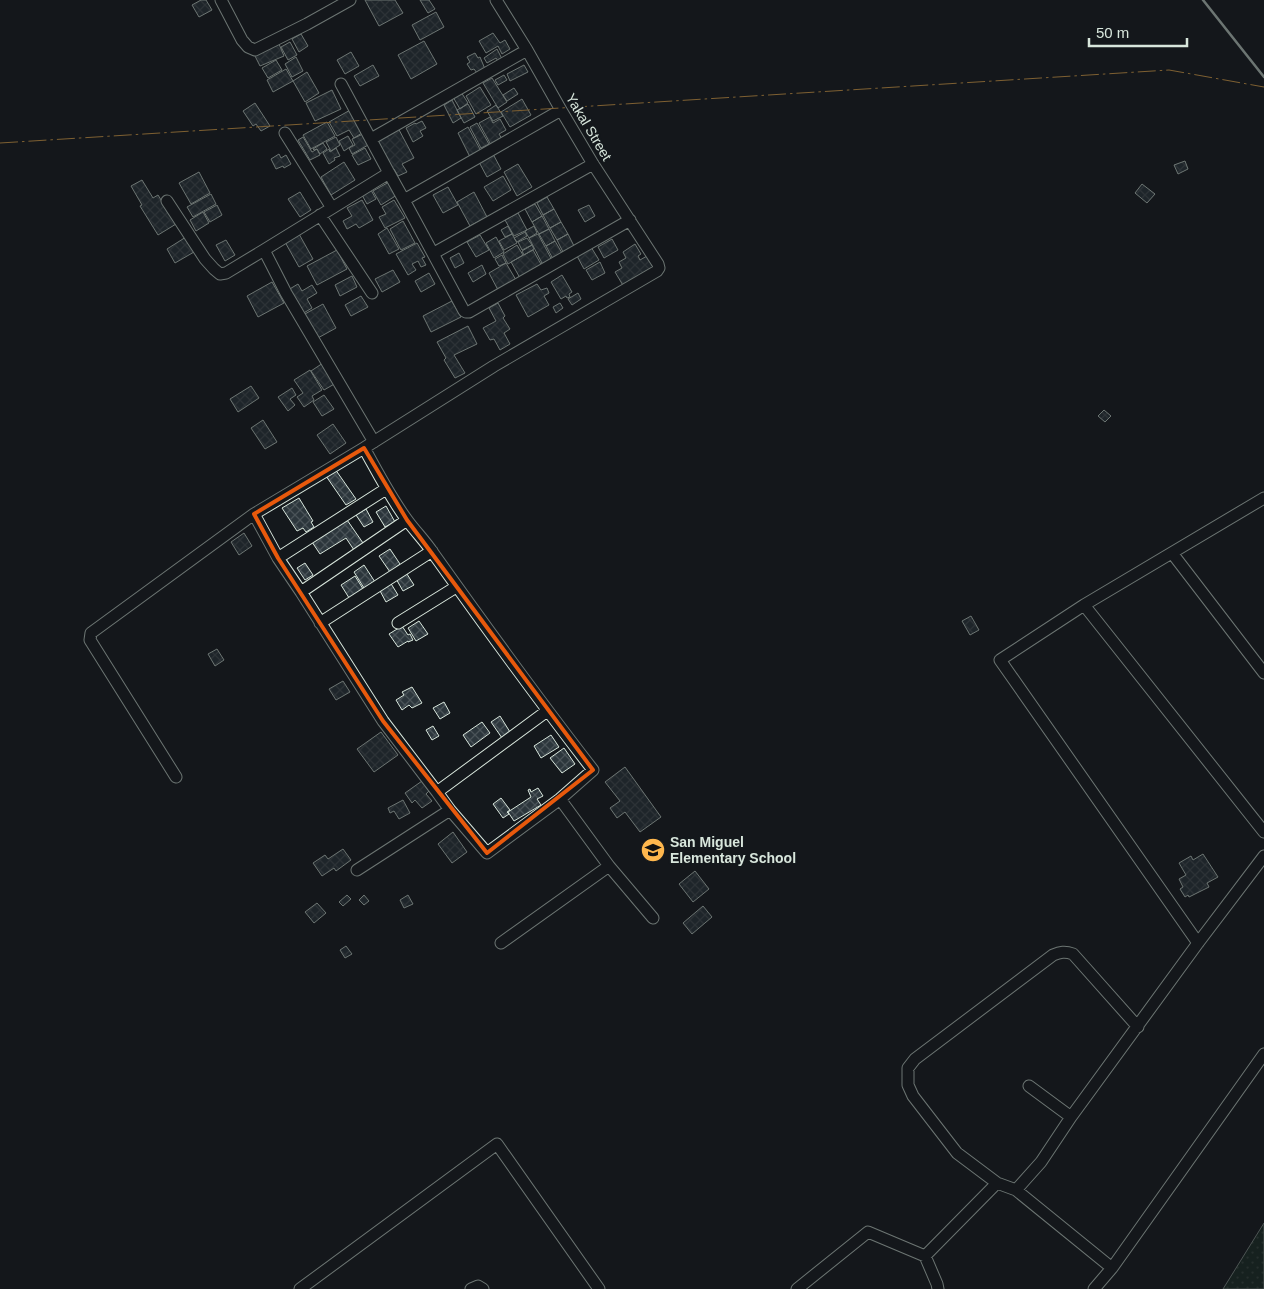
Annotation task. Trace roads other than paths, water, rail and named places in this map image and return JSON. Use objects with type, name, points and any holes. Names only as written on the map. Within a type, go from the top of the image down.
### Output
[{"type":"street","points":[[221,0],[242,40],[248,47],[255,50],[350,0]]},
{"type":"street","name":"Yakal Street","points":[[369,445],[494,366],[632,286],[659,268],[561,110],[496,0]]},
{"type":"street","points":[[371,139],[527,50]]},
{"type":"street","points":[[340,84],[464,311],[469,312],[630,220]]},
{"type":"street","points":[[404,200],[561,110]]},
{"type":"street","points":[[285,133],[332,208]]},
{"type":"street","points":[[434,253],[594,164]]},
{"type":"street","points":[[167,200],[206,259],[220,274],[226,273],[389,173]]},
{"type":"street","points":[[320,216],[372,293]]},
{"type":"street","points":[[254,514],[278,558],[383,721],[450,810],[487,853],[560,799],[593,770],[547,711],[386,489],[369,445],[264,250]]},
{"type":"street","points":[[176,777],[90,640],[91,633],[254,514],[369,445]]},
{"type":"street","points":[[278,558],[386,489]]},
{"type":"street","points":[[1198,944],[1000,660],[1084,605],[1264,499]]},
{"type":"street","points":[[301,592],[407,520]]},
{"type":"street","points":[[320,622],[432,550]]},
{"type":"street","points":[[1172,553],[1264,673]]},
{"type":"street","points":[[398,623],[456,587]]},
{"type":"street","points":[[1084,605],[1264,832]]},
{"type":"street","points":[[437,792],[547,711]]},
{"type":"street","points":[[560,799],[609,866],[653,918]]},
{"type":"street","points":[[357,870],[450,810]]},
{"type":"street","points":[[1016,1190],[1041,1162],[1071,1117],[1264,856]]},
{"type":"street","points":[[501,942],[609,866]]},
{"type":"street","points":[[1112,1268],[1016,1190],[997,1183],[957,1153],[913,1096],[908,1085],[908,1068],[915,1059],[1059,952],[1073,954],[1138,1027]]},
{"type":"street","points":[[1094,1289],[1112,1268],[1264,1054]]},
{"type":"street","points":[[1029,1086],[1071,1117]]},
{"type":"street","points":[[300,1289],[498,1144],[599,1289]]},
{"type":"street","points":[[925,1256],[997,1183]]},
{"type":"street","points":[[797,1289],[868,1232],[925,1256],[938,1289]]},
{"type":"street","points":[[471,1289],[478,1286],[483,1289]]},
{"type":"place","name":"San Miguel Elementary School","points":[[653,850]]}]
